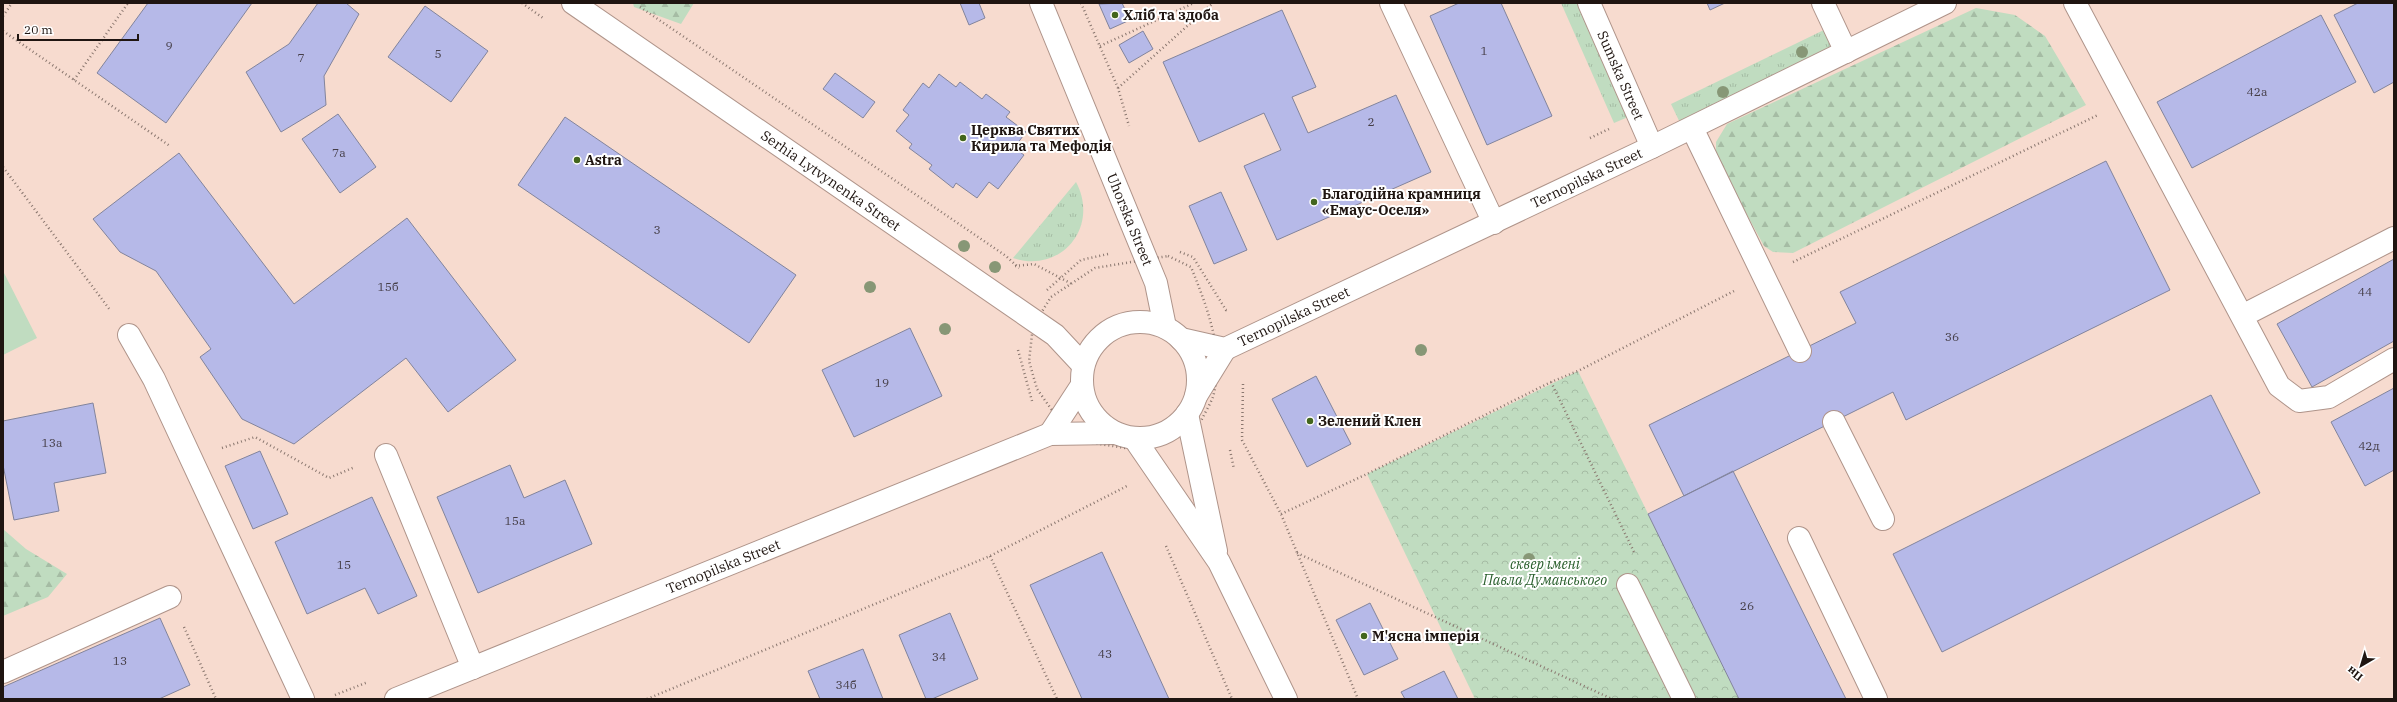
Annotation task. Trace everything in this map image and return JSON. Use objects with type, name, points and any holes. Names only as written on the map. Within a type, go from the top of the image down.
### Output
[{"type":"street","name":"Serhia Lytvynenka Street","points":[[573,3],[1055,335],[1083,375]]},
{"type":"street","name":"Uhorska Street","points":[[1041,3],[1156,283],[1173,333]]},
{"type":"street","points":[[1391,3],[1494,223]]},
{"type":"street","name":"Sumska Street","points":[[1589,3],[1652,147]]},
{"type":"street","name":"Ternopilska Street","points":[[1192,405],[1225,349],[1692,128],[1945,3]]},
{"type":"street","points":[[2075,3],[2279,386],[2299,401],[2329,397],[2394,359]]},
{"type":"street","points":[[1831,9],[1846,52]]},
{"type":"street","points":[[1692,128],[1800,351]]},
{"type":"street","points":[[2242,316],[2394,238]]},
{"type":"street","points":[[1050,434],[1083,375],[1092,346],[1107,332],[1125,324],[1145,322],[1173,333],[1192,356],[1198,375],[1192,405],[1218,562]]},
{"type":"street","name":"Ternopilska Street","points":[[1173,333],[1225,349]]},
{"type":"street","points":[[129,335],[154,380],[303,699]]},
{"type":"street","points":[[1083,375],[1087,404],[1098,421],[1125,435],[1154,436],[1173,428],[1192,405]]},
{"type":"street","points":[[1834,422],[1883,520]]},
{"type":"street","name":"Ternopilska Street","points":[[396,699],[1050,434],[1125,435]]},
{"type":"street","points":[[1125,435],[1218,562],[1286,699]]},
{"type":"street","points":[[386,455],[473,668]]},
{"type":"street","points":[[1799,538],[1876,699]]},
{"type":"street","points":[[1628,585],[1684,699]]},
{"type":"street","points":[[3,672],[170,597]]},
{"type":"path","points":[[3,16],[12,3]]},
{"type":"path","points":[[74,80],[128,3]]},
{"type":"path","points":[[635,3],[1006,256],[1022,271]]},
{"type":"path","points":[[1100,46],[1194,3]]},
{"type":"path","points":[[1118,88],[1213,3]]},
{"type":"path","points":[[3,31],[170,146]]},
{"type":"path","points":[[1281,514],[1367,474],[1551,382],[1578,371],[1764,276],[2127,100]]},
{"type":"path","points":[[3,167],[129,335]]},
{"type":"path","points":[[1173,250],[1193,257],[1226,310]]},
{"type":"path","points":[[1044,292],[1081,260],[1112,254]]},
{"type":"path","points":[[1168,256],[1191,267],[1210,314]]},
{"type":"path","points":[[1051,297],[1095,268],[1135,262]]},
{"type":"path","points":[[1010,266],[1034,264],[1072,284]]},
{"type":"path","points":[[1018,347],[1024,378],[1032,403]]},
{"type":"path","points":[[1243,379],[1242,440],[1281,514],[1358,699]]},
{"type":"path","points":[[1551,382],[1621,524]]},
{"type":"path","points":[[191,458],[255,437],[329,478],[386,455]]},
{"type":"path","points":[[647,699],[990,556],[1131,484]]},
{"type":"path","points":[[1163,538],[1232,699]]},
{"type":"path","points":[[1297,552],[1612,699]]},
{"type":"path","points":[[990,556],[1057,699]]},
{"type":"path","points":[[170,597],[216,699]]},
{"type":"green space","points":[[633,3],[694,3],[681,24],[634,7]]},
{"type":"green space","points":[[1561,3],[1584,3],[1633,115],[1614,123]]},
{"type":"green space","points":[[1976,8],[2015,15],[2045,36],[2086,105],[1793,253],[1773,252],[1764,246],[1716,158],[1716,142],[1727,124]]},
{"type":"green space","points":[[1828,28],[1839,49],[1682,127],[1671,104]]},
{"type":"green space","points":[[1076,182],[1082,199],[1083,215],[1079,230],[1072,243],[1060,253],[1046,259],[1030,261],[1013,258]]},
{"type":"green space","points":[[3,271],[37,338],[3,355]]},
{"type":"green space","name":"сквер імені Павла Думанського","points":[[1578,371],[1739,699],[1475,699],[1367,474]]},
{"type":"green space","points":[[3,529],[26,549],[67,574],[48,597],[3,616]]},
{"type":"building","points":[[148,3],[252,3],[166,123],[97,73]]},
{"type":"building","points":[[318,3],[346,3],[359,14],[324,76],[326,105],[281,132],[246,72],[289,44]]},
{"type":"building","points":[[960,3],[979,3],[985,18],[969,25]]},
{"type":"building","points":[[1122,3],[1130,20],[1110,29],[1099,4]]},
{"type":"building","points":[[1459,3],[1501,3],[1552,116],[1487,145],[1430,16]]},
{"type":"building","points":[[1707,3],[1725,3],[1710,10]]},
{"type":"building","points":[[2358,3],[2394,3],[2394,82],[2374,93],[2334,15]]},
{"type":"building","points":[[425,6],[488,51],[451,102],[388,57]]},
{"type":"building","points":[[1282,10],[1316,87],[1292,97],[1308,133],[1396,95],[1431,172],[1277,240],[1244,166],[1281,150],[1264,113],[1199,142],[1163,62]]},
{"type":"building","points":[[2321,15],[2356,82],[2192,168],[2157,102]]},
{"type":"building","points":[[1143,31],[1153,49],[1129,63],[1119,45]]},
{"type":"building","points":[[835,73],[875,102],[863,118],[823,89]]},
{"type":"building","name":"Церква Святих Кирила та Мефодія","points":[[939,74],[956,87],[960,82],[982,99],[986,94],[1010,112],[1006,117],[1026,132],[1014,148],[1024,155],[998,189],[989,182],[977,198],[956,183],[953,188],[929,169],[932,165],[909,148],[912,144],[896,131],[909,115],[903,110],[923,83],[929,88]]},
{"type":"building","points":[[338,114],[376,167],[340,193],[302,139]]},
{"type":"building","points":[[565,117],[796,275],[749,343],[518,185]]},
{"type":"building","points":[[179,153],[294,304],[407,218],[516,360],[448,412],[406,358],[294,444],[242,419],[200,357],[211,349],[156,271],[120,252],[93,219]]},
{"type":"building","points":[[2106,161],[2170,290],[1906,420],[1893,392],[1684,496],[1649,425],[1856,323],[1840,292]]},
{"type":"building","points":[[1221,192],[1247,250],[1214,264],[1189,206]]},
{"type":"building","points":[[2394,259],[2394,341],[2312,387],[2277,324]]},
{"type":"building","points":[[910,328],[942,396],[854,437],[822,370]]},
{"type":"building","points":[[1316,376],[1351,444],[1307,467],[1272,399]]},
{"type":"building","points":[[2394,388],[2394,470],[2365,486],[2331,422]]},
{"type":"building","points":[[2211,395],[2260,493],[1942,652],[1893,554]]},
{"type":"building","points":[[93,403],[106,473],[54,483],[59,511],[14,520],[3,465],[3,421]]},
{"type":"building","points":[[260,451],[288,514],[253,529],[225,466]]},
{"type":"building","points":[[510,465],[524,498],[565,480],[592,544],[478,593],[437,497]]},
{"type":"building","points":[[1733,471],[1846,699],[1739,699],[1648,514]]},
{"type":"building","points":[[372,497],[417,596],[378,614],[365,588],[307,614],[275,542]]},
{"type":"building","points":[[1102,552],[1169,699],[1082,699],[1030,585]]},
{"type":"building","points":[[1370,603],[1398,659],[1364,675],[1336,620]]},
{"type":"building","points":[[950,613],[978,679],[932,699],[926,699],[899,635]]},
{"type":"building","points":[[160,618],[190,685],[159,699],[3,699],[3,687]]},
{"type":"building","points":[[863,649],[883,699],[820,699],[808,671]]},
{"type":"building","points":[[1444,671],[1458,699],[1405,699],[1401,692]]},
{"type":"place","name":"Хліб та здоба","points":[[1115,15]]},
{"type":"place","name":"Церква Святих Кирила та Мефодія","points":[[963,138]]},
{"type":"place","name":"Astra","points":[[577,160]]},
{"type":"place","name":"Благодійна крамниця «Емаус-Оселя»","points":[[1314,202]]},
{"type":"place","name":"Зелений Клен","points":[[1310,421]]},
{"type":"place","name":"М'ясна імперія","points":[[1364,636]]}]
